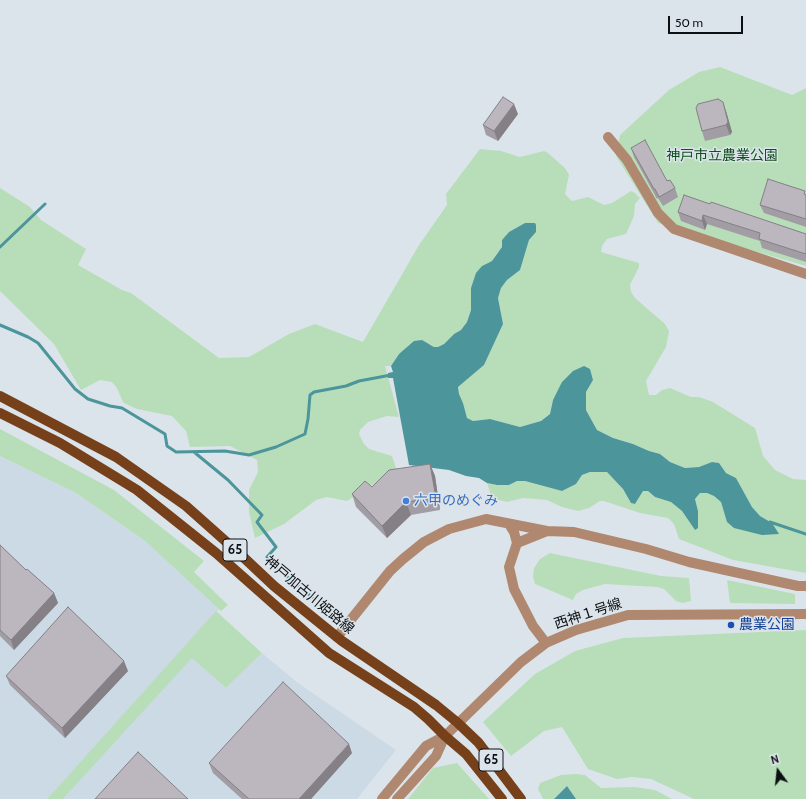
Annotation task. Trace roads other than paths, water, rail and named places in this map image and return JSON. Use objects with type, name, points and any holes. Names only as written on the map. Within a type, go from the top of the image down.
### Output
[{"type":"main road","name":"神戸加古川姫路線","points":[[0,396],[116,457],[186,506],[274,586],[337,637],[436,705],[458,723],[478,742],[521,799]]},
{"type":"main road","name":"神戸加古川姫路線","points":[[0,413],[60,443],[137,490],[216,553],[329,653],[414,707],[466,754],[502,799]]},
{"type":"street","points":[[608,137],[627,160],[658,213],[674,229],[806,274]]},
{"type":"street","points":[[337,637],[390,571],[424,542],[449,529],[486,519],[547,531],[574,532],[689,562],[798,586],[806,586]]},
{"type":"street","points":[[509,524],[514,532],[517,544],[509,567],[514,589],[533,626],[546,644]]},
{"type":"street","points":[[517,544],[547,531]]},
{"type":"street","name":"西神１号線","points":[[445,736],[521,662],[546,644],[576,630],[628,615],[806,614]]},
{"type":"street","points":[[382,799],[426,746],[445,736]]},
{"type":"street","points":[[397,799],[436,756],[445,736]]},
{"type":"water","points":[[525,223],[535,223],[536,232],[529,240],[520,270],[507,280],[501,288],[498,298],[503,324],[484,365],[458,387],[467,418],[473,421],[490,419],[520,427],[541,421],[550,414],[553,400],[562,382],[573,371],[584,366],[590,369],[593,380],[586,392],[586,410],[597,430],[613,438],[660,454],[670,462],[685,468],[699,467],[712,462],[719,463],[726,473],[736,478],[752,507],[760,516],[772,523],[779,534],[762,535],[734,528],[727,522],[721,502],[714,496],[707,493],[700,493],[695,499],[698,511],[698,528],[695,530],[682,511],[671,502],[655,497],[648,491],[643,491],[635,504],[631,503],[623,489],[607,472],[590,472],[582,475],[576,484],[562,491],[525,481],[517,481],[509,485],[497,485],[487,483],[479,478],[466,476],[449,470],[409,465],[393,378],[388,378],[388,373],[393,372],[391,366],[399,354],[414,341],[422,340],[434,347],[438,347],[461,330],[467,322],[471,310],[471,288],[476,273],[482,266],[492,261],[502,247],[502,240],[509,232]]},
{"type":"water","points":[[567,786],[576,799],[554,799]]},
{"type":"waterway","points":[[0,247],[45,204]]},
{"type":"waterway","points":[[0,325],[38,343],[75,389],[88,399],[122,408],[165,434],[167,446],[176,452],[225,451],[249,455],[276,447],[305,434],[310,395],[314,392],[391,375]]},
{"type":"waterway","points":[[194,452],[228,480],[262,515],[257,522],[276,547],[267,557],[275,567],[313,598]]},
{"type":"waterway","points":[[770,522],[806,534]]},
{"type":"place","name":"六甲のめぐみ","points":[[406,501]]},
{"type":"place","name":"農業公園","points":[[731,625]]},
{"type":"park label","name":"神戸市立農業公園","points":[[722,156]]}]
